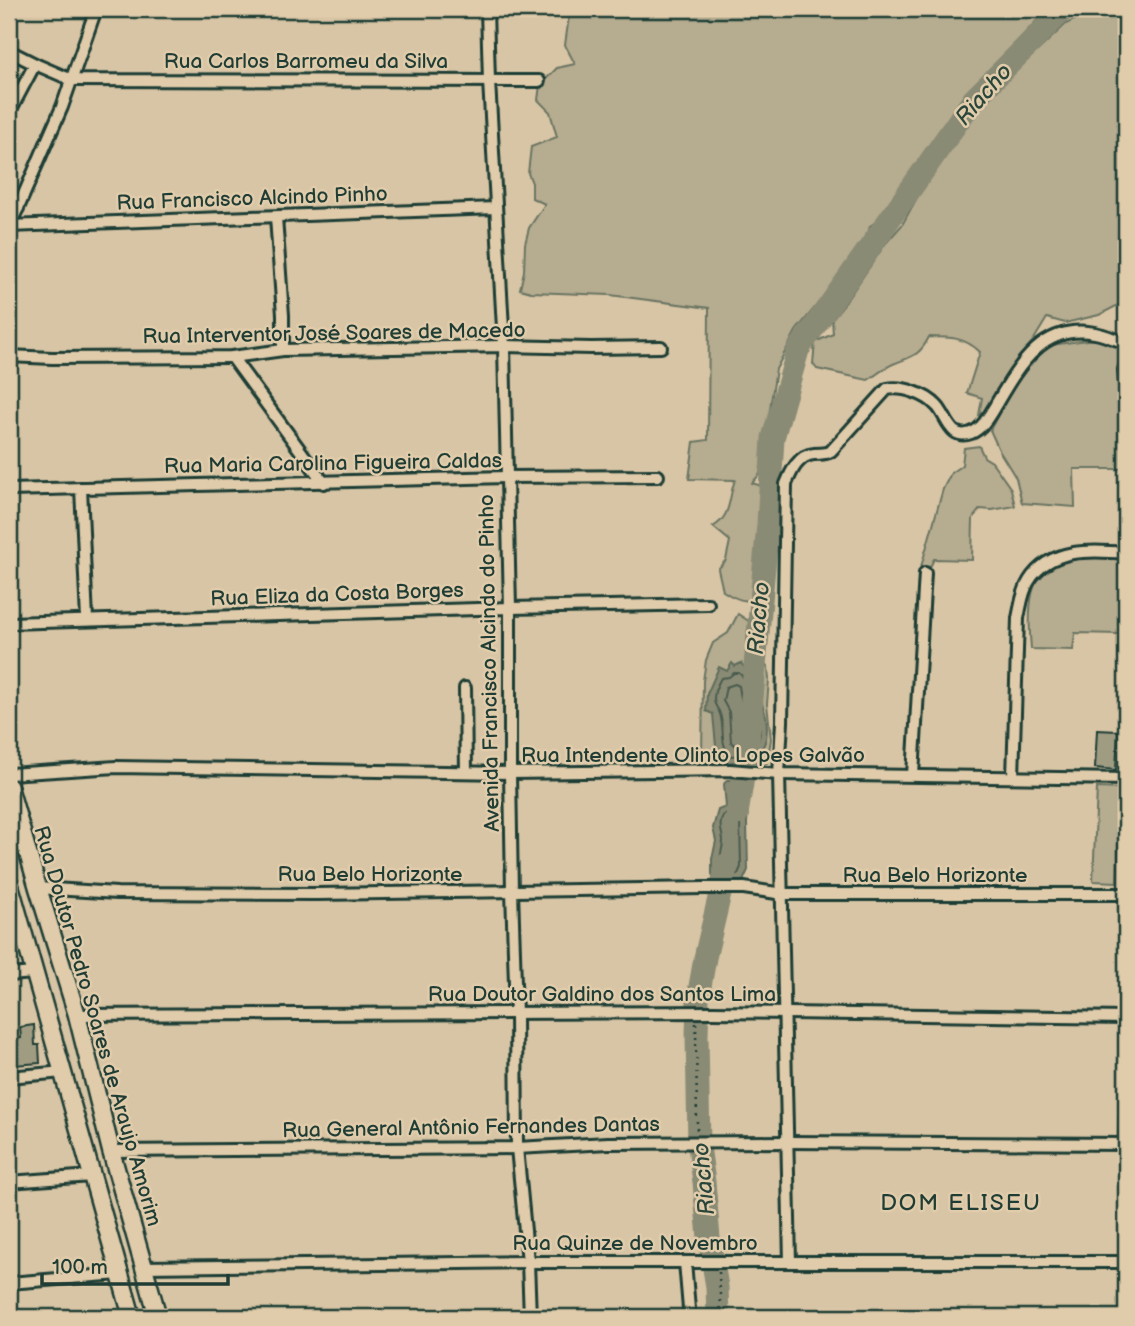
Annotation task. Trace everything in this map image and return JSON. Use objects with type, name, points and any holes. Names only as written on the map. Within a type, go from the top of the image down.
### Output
[{"type":"street","points":[[9,226],[62,107],[96,9]]},
{"type":"street","name":"Avenida Francisco Alcindo do Pinho","points":[[487,9],[504,346],[517,1148],[528,1262],[530,1317]]},
{"type":"street","points":[[9,51],[72,80]]},
{"type":"street","points":[[9,113],[35,64]]},
{"type":"street","name":"Rua Carlos Barromeu da Silva","points":[[72,80],[540,81]]},
{"type":"street","points":[[9,197],[18,208]]},
{"type":"street","name":"Rua Francisco Alcindo Pinho","points":[[9,226],[496,208]]},
{"type":"street","points":[[276,217],[283,350]]},
{"type":"street","points":[[790,1262],[779,774],[786,484],[794,467],[801,460],[807,456],[831,451],[887,389],[899,388],[930,401],[939,408],[949,428],[966,435],[979,429],[1018,367],[1043,342],[1065,332],[1095,332],[1126,343]]},
{"type":"street","name":"Rua Interventor José Soares de Macedo","points":[[9,356],[232,357],[283,350],[504,346],[661,347]]},
{"type":"street","points":[[232,357],[324,483]]},
{"type":"street","points":[[1126,364],[1126,398]]},
{"type":"street","name":"Rua Maria Carolina Figueira Caldas","points":[[9,490],[506,477],[659,476]]},
{"type":"street","points":[[80,488],[87,620]]},
{"type":"street","points":[[1013,777],[1018,618],[1028,582],[1037,570],[1064,555],[1080,551],[1126,553]]},
{"type":"street","points":[[913,775],[925,573]]},
{"type":"street","name":"Rua Eliza da Costa Borges","points":[[9,623],[708,604]]},
{"type":"street","points":[[465,688],[466,772]]},
{"type":"street","name":"Rua Intendente Olinto Lopes Galvão","points":[[9,774],[116,767],[510,773],[730,770],[779,774],[1126,779]]},
{"type":"street","name":"Rua Doutor Pedro Soares de Araujo Amorim","points":[[9,786],[13,819],[38,888],[77,1015],[111,1151],[158,1317]]},
{"type":"street","points":[[9,883],[132,1317]]},
{"type":"street","name":"Rua Belo Horizonte","points":[[38,888],[117,894],[704,888],[744,888],[783,894],[1126,894]]},
{"type":"street","points":[[9,975],[34,973]]},
{"type":"street","name":"Rua Doutor Galdino dos Santos Lima","points":[[77,1015],[713,1012],[1126,1018]]},
{"type":"street","points":[[9,1077],[63,1073]]},
{"type":"street","points":[[1126,1117],[1126,1144]]},
{"type":"street","name":"Rua General Antônio Fernandes Dantas","points":[[111,1151],[517,1148],[608,1143],[717,1142],[1126,1144]]},
{"type":"street","points":[[9,1182],[92,1176]]},
{"type":"street","points":[[105,1221],[129,1213]]},
{"type":"street","name":"Rua Quinze de Novembro","points":[[144,1267],[528,1262],[1126,1262]]},
{"type":"street","points":[[685,1262],[689,1309],[687,1317]]},
{"type":"street","points":[[9,1283],[119,1274]]},
{"type":"path","points":[[691,1012],[697,1143]]},
{"type":"path","points":[[719,1262],[721,1317]]},
{"type":"shaded area","points":[[570,9],[1052,9],[1040,17],[994,66],[950,120],[884,217],[870,226],[867,238],[796,331],[776,369],[760,474],[752,483],[775,490],[771,599],[746,601],[723,591],[718,569],[726,560],[730,541],[713,527],[726,512],[735,480],[689,479],[694,442],[708,440],[709,308],[610,295],[531,292],[520,289],[529,228],[545,204],[532,198],[532,183],[528,173],[531,147],[557,137],[550,112],[538,100],[540,85],[557,68],[575,64],[565,45]]},
{"type":"shaded area","points":[[1095,9],[1126,9],[1126,301],[1099,315],[1065,323],[1047,318],[1033,341],[1017,359],[985,411],[979,415],[982,398],[967,393],[980,352],[969,343],[957,339],[929,337],[922,349],[914,355],[868,380],[817,369],[813,364],[815,342],[833,334],[832,319],[902,225],[919,194],[977,108],[1066,24]]},
{"type":"shaded area","points":[[1103,340],[1121,347],[1118,378],[1122,469],[1074,469],[1075,507],[1022,503],[1016,478],[990,430],[1024,367],[1051,345]]},
{"type":"shaded area","points":[[979,446],[984,457],[992,462],[1011,489],[1015,506],[980,509],[973,518],[972,560],[934,559],[929,569],[921,567],[943,489],[951,473],[962,465],[964,448]]},
{"type":"shaded area","points":[[1079,555],[1118,559],[1124,597],[1119,634],[1075,633],[1073,650],[1031,649],[1030,605],[1035,583],[1047,567]]},
{"type":"shaded area","points":[[738,614],[750,622],[749,646],[768,667],[767,704],[771,739],[767,763],[755,766],[713,767],[702,758],[703,681],[706,660],[713,643],[728,633]]},
{"type":"shaded area","points":[[1097,788],[1121,789],[1117,882],[1093,881]]},
{"type":"water","points":[[732,663],[735,666],[741,663],[753,680],[757,700],[762,701],[767,729],[763,746],[753,757],[724,763],[716,746],[713,714],[706,711],[707,694],[719,667],[727,671]]},
{"type":"water","points":[[727,780],[745,783],[749,794],[748,870],[743,881],[728,883],[716,882],[712,874],[716,841],[713,828],[718,810],[726,807],[724,784]]},
{"type":"building","points":[[1097,730],[1118,731],[1116,770],[1095,768]]},
{"type":"building","points":[[34,1025],[35,1045],[39,1045],[40,1063],[14,1065],[12,1039],[21,1038],[20,1027]]},
{"type":"waterway","name":"Riacho","points":[[737,814],[747,753],[773,438],[798,350],[973,100],[1064,9]]},
{"type":"waterway","name":"Riacho","points":[[718,1317],[717,1287],[699,1146],[697,1036],[698,998],[727,864]]},
{"type":"district","name":"DOM ELISEU","points":[[961,1202]]}]
